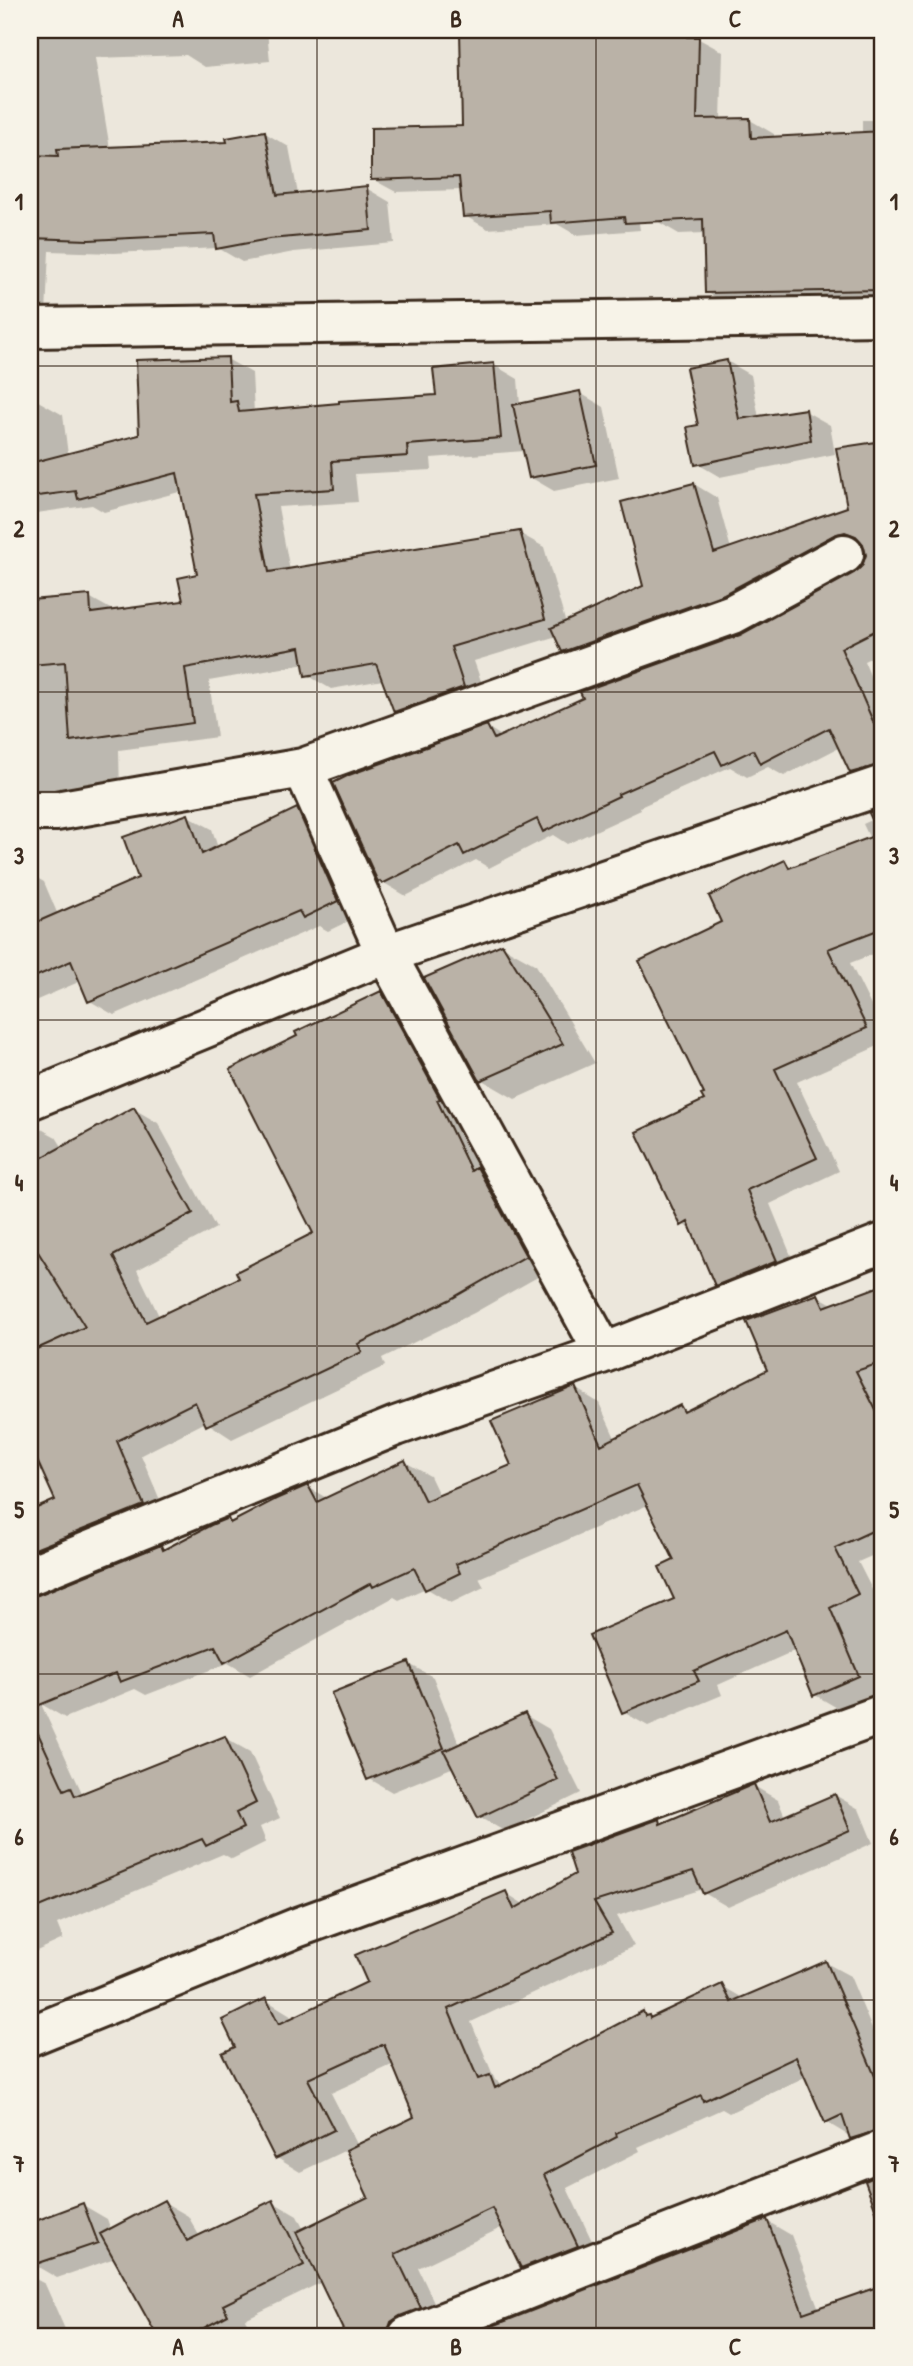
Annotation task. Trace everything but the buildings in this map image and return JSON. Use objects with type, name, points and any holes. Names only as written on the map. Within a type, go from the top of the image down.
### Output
[{"type":"street","points":[[30,328],[883,316]]},
{"type":"street","points":[[30,811],[56,811],[303,768],[733,614],[844,554]]},
{"type":"street","points":[[303,768],[386,954],[604,1353]]},
{"type":"street","points":[[30,1100],[386,954],[883,785]]},
{"type":"street","points":[[30,1575],[397,1426],[604,1353],[883,1243]]},
{"type":"street","points":[[30,2036],[296,1928],[883,1714]]},
{"type":"street","points":[[408,2336],[883,2150]]}]
